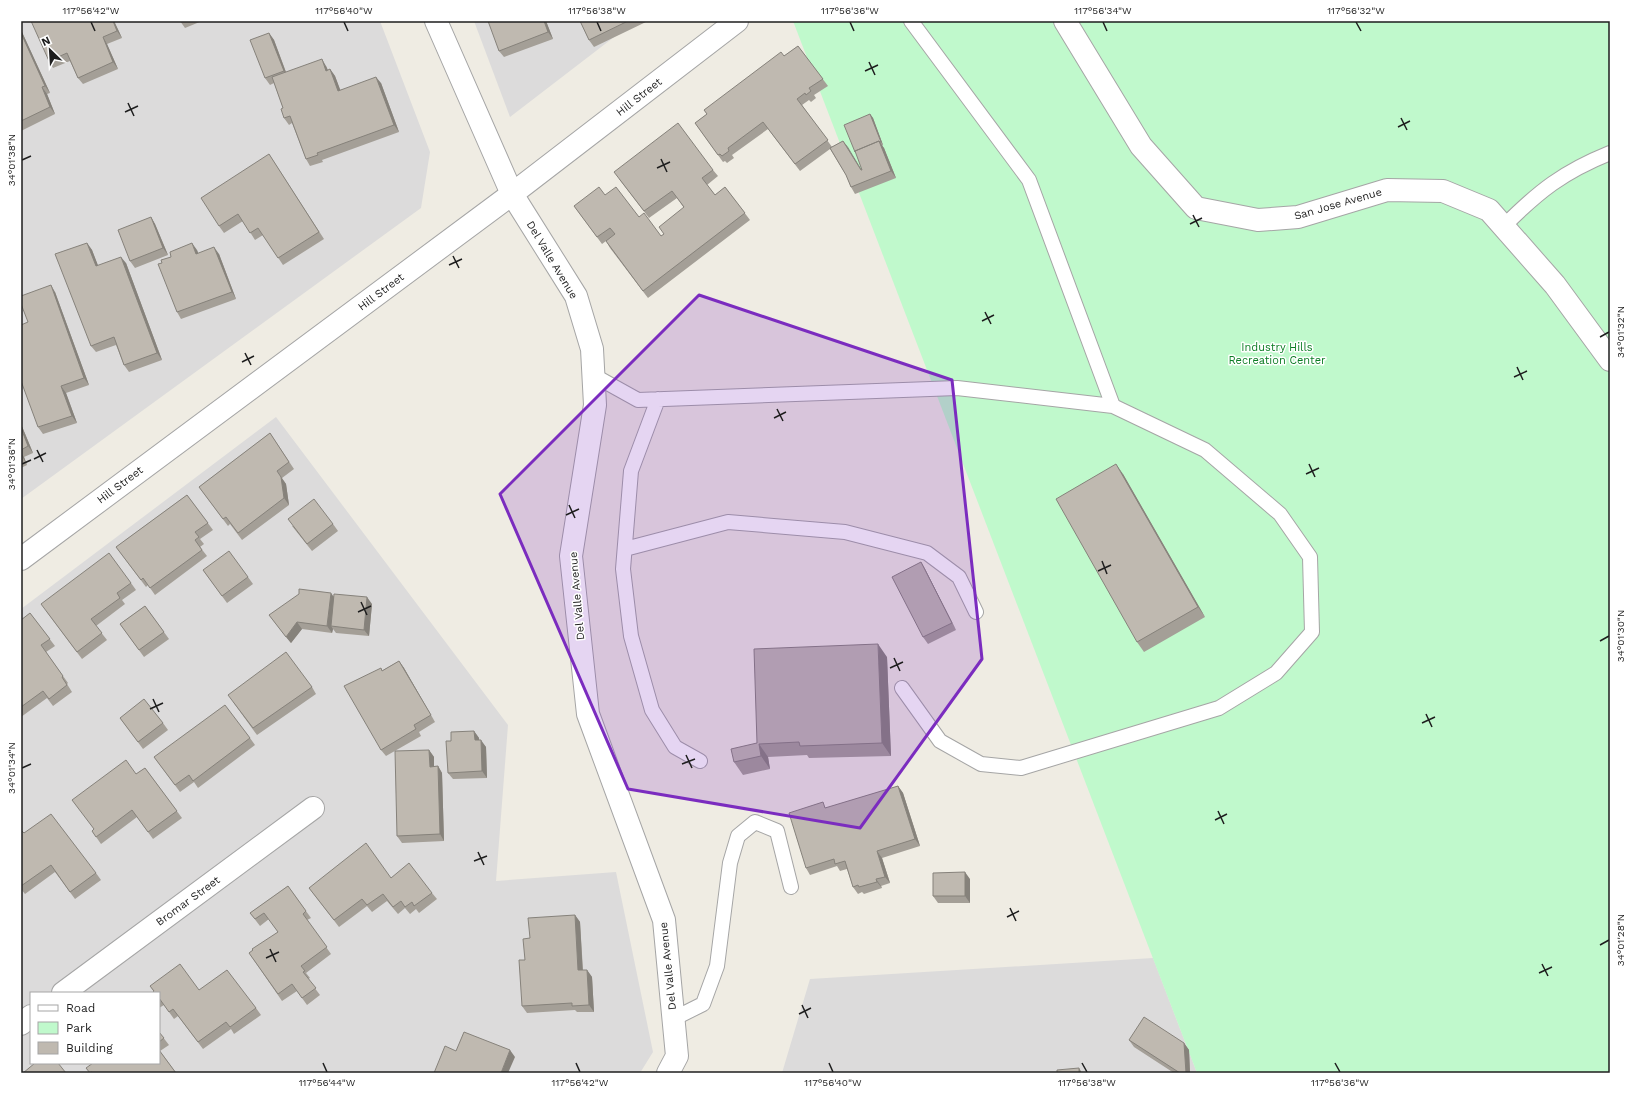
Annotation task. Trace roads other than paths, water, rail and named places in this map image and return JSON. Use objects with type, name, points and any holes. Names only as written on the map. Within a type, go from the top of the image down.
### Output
[{"type":"street","name":"Del Valle Avenue","points":[[436,21],[512,194],[576,296],[592,350],[595,405],[571,556],[588,714],[664,920],[677,1056],[668,1073]]},
{"type":"street","name":"Hill Street","points":[[21,559],[512,194],[737,21]]},
{"type":"street","name":"San Jose Avenue","points":[[1065,21],[1141,146],[1196,208],[1258,220],[1298,217],[1386,190],[1443,191],[1489,210],[1555,285],[1610,360]]},
{"type":"street","name":"Bromar Street","points":[[64,992],[313,808]]},
{"type":"street","points":[[21,1024],[30,1017]]},
{"type":"lane","points":[[911,21],[1029,180],[1113,406]]},
{"type":"lane","points":[[1504,226],[1533,197],[1559,178],[1588,162],[1610,153]]},
{"type":"lane","points":[[593,375],[638,400],[957,388],[1113,406],[1206,450],[1280,514],[1310,557],[1312,632],[1276,673],[1219,708],[1021,768],[981,764],[940,741],[902,688]]},
{"type":"lane","points":[[658,399],[631,471],[623,569],[631,636],[652,710],[675,746],[700,761]]},
{"type":"lane","points":[[624,549],[728,522],[846,532],[927,553],[959,577],[976,612]]},
{"type":"lane","points":[[673,1018],[703,1004],[717,966],[730,863],[738,836],[755,822],[777,831],[791,887]]},
{"type":"park label","name":"Industry Hills Recreation Center","points":[[1277,353]]}]
